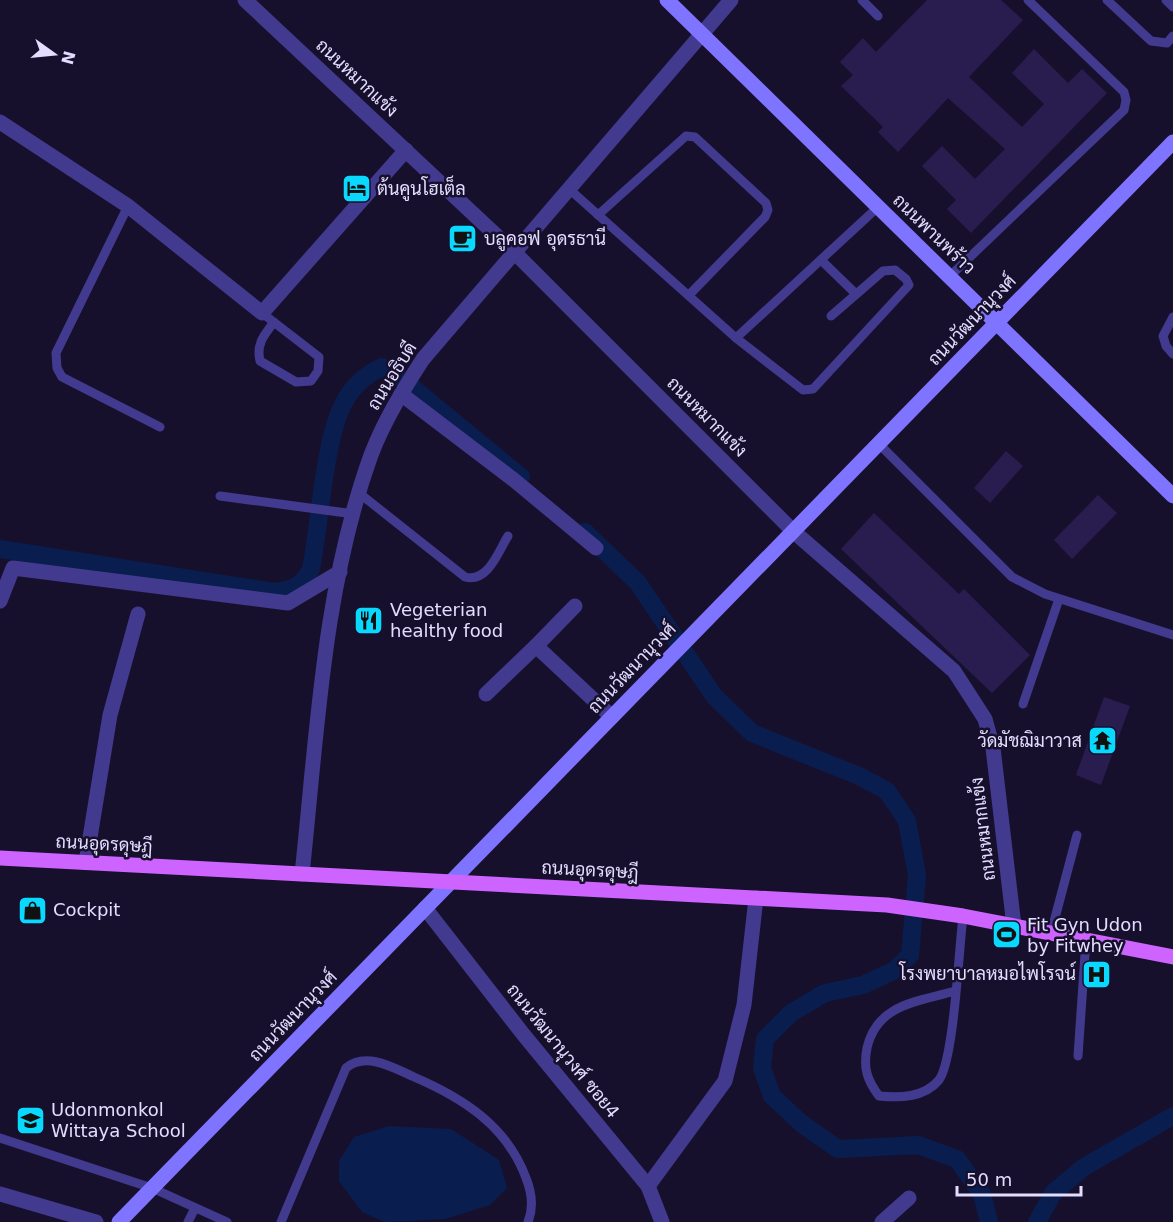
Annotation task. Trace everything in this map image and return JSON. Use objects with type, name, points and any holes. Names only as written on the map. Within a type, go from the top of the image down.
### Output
[{"type":"main road","name":"ถนนอุดรดุษฎี","points":[[0,858],[887,905],[963,916],[1173,957]]},
{"type":"street","name":"ถนนหมากแข้ง","points":[[245,0],[514,252],[793,531],[954,671],[970,692],[985,719],[993,748],[1014,926]]},
{"type":"street","name":"ถนนพานพร้าว","points":[[667,0],[1173,496]]},
{"type":"street","name":"ถนนอธิบดี","points":[[302,874],[326,658],[340,572],[371,454],[400,394],[423,359],[731,0]]},
{"type":"street","points":[[0,122],[128,206],[268,317],[406,150]]},
{"type":"street","name":"ถนนวัฒนานุวงศ์","points":[[119,1222],[1173,142]]},
{"type":"street","points":[[400,394],[514,480],[596,548]]},
{"type":"street","points":[[0,601],[7,566],[288,603],[340,572]]},
{"type":"street","points":[[486,694],[575,606]]},
{"type":"street","points":[[86,862],[110,715],[138,614]]},
{"type":"street","points":[[536,646],[612,717]]},
{"type":"street","points":[[648,1186],[725,1081],[744,1005],[756,898]]},
{"type":"street","name":"ถนนวัฒนานุวงศ์ ซอย4","points":[[425,908],[523,1034],[648,1186],[662,1222]]},
{"type":"street","points":[[0,1194],[96,1222]]},
{"type":"street","points":[[882,1222],[909,1198]]},
{"type":"lane","points":[[862,0],[878,15]]},
{"type":"lane","points":[[949,277],[1124,110],[1126,100],[1124,92],[1028,0]]},
{"type":"lane","points":[[1107,0],[1151,41],[1167,43],[1173,36]]},
{"type":"lane","points":[[1166,0],[1173,7]]},
{"type":"lane","points":[[598,215],[686,136],[695,137],[766,203],[768,210],[765,217],[689,295]]},
{"type":"lane","points":[[568,188],[736,338],[803,390],[809,391],[909,285],[906,279],[890,268],[883,271],[831,316]]},
{"type":"lane","points":[[128,206],[56,353],[56,360],[62,377],[160,427]]},
{"type":"lane","points":[[736,338],[878,207]]},
{"type":"lane","points":[[821,260],[856,294]]},
{"type":"lane","points":[[268,317],[319,357],[318,371],[311,381],[296,382],[260,361],[257,350],[268,317]]},
{"type":"lane","points":[[1173,317],[1163,336],[1166,346],[1173,354]]},
{"type":"lane","points":[[879,444],[999,567],[1025,585],[1059,599],[1173,635]]},
{"type":"lane","points":[[359,493],[465,577],[477,578],[484,574],[508,536]]},
{"type":"lane","points":[[220,496],[354,514]]},
{"type":"lane","points":[[1023,704],[1059,599]]},
{"type":"lane","points":[[1051,933],[1077,836]]},
{"type":"lane","points":[[955,991],[902,1006],[879,1020],[870,1034],[866,1054],[866,1078],[879,1096],[904,1098],[926,1090],[939,1080],[949,1051],[963,916]]},
{"type":"lane","points":[[1078,1056],[1086,940]]},
{"type":"lane","points":[[281,1222],[346,1068],[358,1061],[370,1061],[388,1065],[449,1092],[486,1118],[504,1136],[520,1162],[530,1187],[533,1204],[528,1222]]},
{"type":"lane","points":[[0,1138],[152,1188],[227,1222]]},
{"type":"lane","points":[[188,1222],[195,1208]]},
{"type":"water","points":[[389,1126],[451,1129],[499,1160],[507,1188],[490,1205],[445,1219],[385,1222],[362,1212],[339,1181],[339,1161],[354,1137]]},
{"type":"building","points":[[927,0],[1001,0],[1023,20],[969,77],[1022,127],[1044,104],[1012,73],[1034,49],[1068,83],[1082,69],[1107,93],[971,233],[947,209],[956,200],[922,166],[942,146],[975,179],[1005,149],[948,98],[898,152],[878,132],[883,127],[841,86],[853,75],[840,62],[863,38],[876,52]]},
{"type":"building","points":[[1006,451],[1023,466],[990,503],[974,488]]},
{"type":"building","points":[[1098,495],[1117,513],[1072,559],[1054,540]]},
{"type":"building","points":[[874,513],[959,594],[964,589],[1030,655],[992,693],[841,549]]},
{"type":"building","name":"วัดมัชฌิมาวาส","points":[[1104,697],[1130,706],[1101,785],[1076,775]]},
{"type":"waterway","points":[[0,549],[275,592],[292,588],[301,583],[311,569],[327,458],[338,417],[356,385],[382,367],[397,375],[521,477]]},
{"type":"waterway","points":[[585,532],[638,583],[714,696],[752,733],[859,776],[887,791],[907,821],[917,875],[910,955],[895,970],[863,985],[825,993],[791,1013],[765,1039],[762,1068],[772,1096],[802,1124],[838,1149],[918,1145],[957,1159],[982,1194],[989,1222]]},
{"type":"waterway","points":[[1037,1222],[1053,1193],[1084,1167],[1173,1116]]},
{"type":"place","name":"ต้นคูนโฮเต็ล","points":[[356,189]]},
{"type":"place","name":"บลูคอฟ อุดรธานี","points":[[463,239]]},
{"type":"place","name":"Vegeterian healthy food","points":[[369,620]]},
{"type":"place","name":"วัดมัชฌิมาวาส","points":[[1103,741]]},
{"type":"place","name":"Cockpit","points":[[32,910]]},
{"type":"place","name":"Fit Gyn Udon by Fitwhey","points":[[1006,935]]},
{"type":"place","name":"โรงพยาบาลหมอไพโรจน์","points":[[1097,974]]},
{"type":"place","name":"Udonmonkol Wittaya School","points":[[30,1120]]}]
